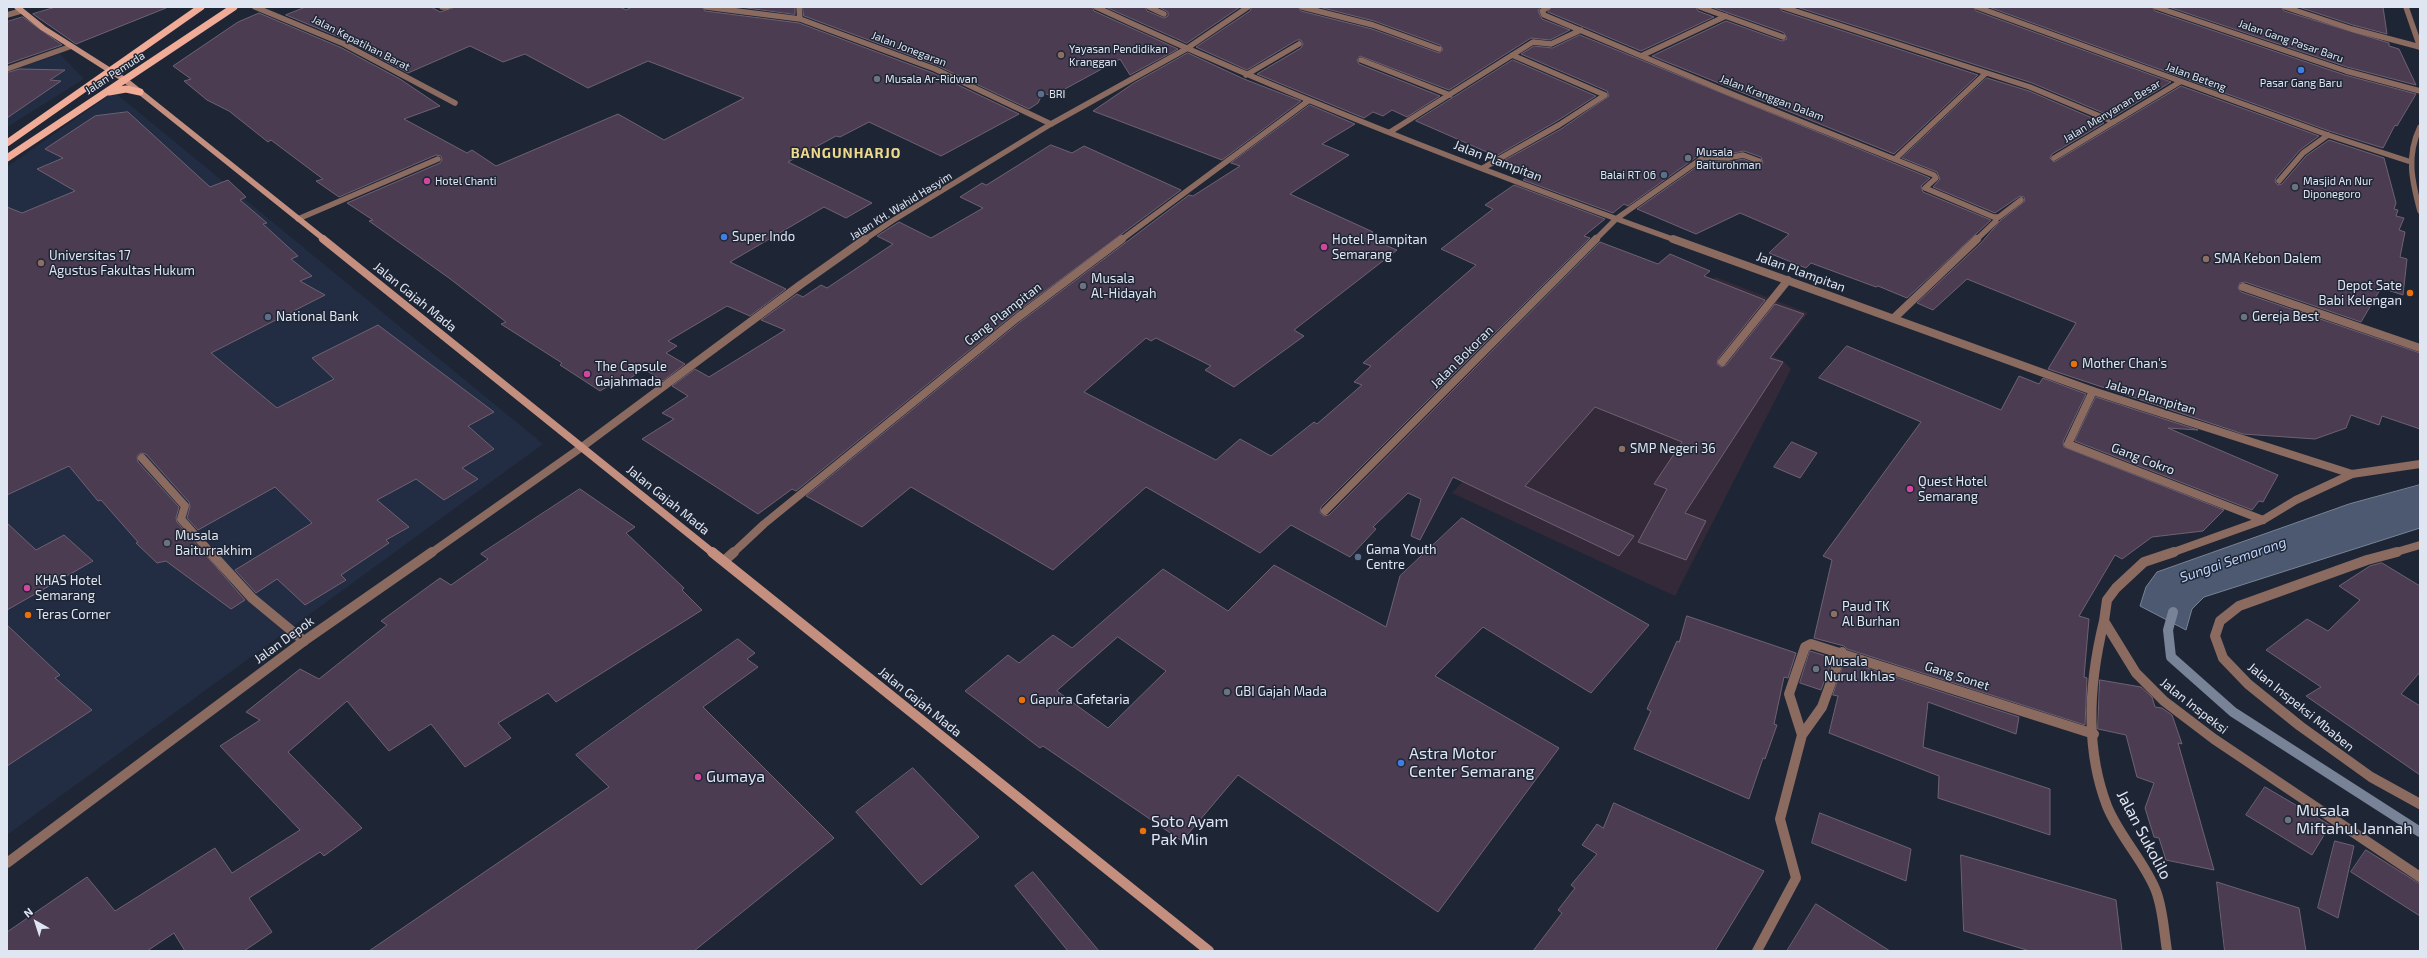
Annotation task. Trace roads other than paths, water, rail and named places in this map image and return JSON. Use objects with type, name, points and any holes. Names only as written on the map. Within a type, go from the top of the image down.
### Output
[{"type":"main road","name":"Jalan Pemuda","points":[[7,143],[110,69],[201,7]]},
{"type":"main road","name":"Jalan Pemuda","points":[[7,158],[234,7]]},
{"type":"main road","name":"Jalan Gajah Mada","points":[[19,9],[69,47],[110,69],[125,80],[1209,951]]},
{"type":"main road","points":[[99,96],[126,89],[140,92]]},
{"type":"street","name":"Jalan Kepatihan Barat","points":[[256,7],[344,44],[455,103]]},
{"type":"street","points":[[442,7],[447,7]]},
{"type":"street","name":"Jalan Jonegaran","points":[[706,7],[800,18],[935,69],[1051,124]]},
{"type":"street","points":[[799,7],[800,18]]},
{"type":"street","name":"Jalan Plampitan","points":[[1096,7],[1186,49],[1308,101],[1616,219],[2093,391],[2352,474],[2420,464]]},
{"type":"street","points":[[1149,7],[1164,14]]},
{"type":"street","name":"Jalan KH. Wahid Hasyim","points":[[582,447],[800,285],[892,221],[1051,124],[1186,49],[1248,7]]},
{"type":"street","points":[[1302,7],[1328,12],[1373,25],[1439,49]]},
{"type":"street","name":"Jalan Kranggan Dalam","points":[[1548,7],[1542,11],[1544,15],[1643,55],[1727,92],[1936,176],[1925,188],[1994,217]]},
{"type":"street","points":[[1700,7],[1783,37]]},
{"type":"street","points":[[1783,7],[2048,94],[2114,122]]},
{"type":"street","name":"Jalan Beteng","points":[[1977,7],[2328,136],[2408,161]]},
{"type":"street","name":"Jalan Gang Pasar Baru","points":[[2156,7],[2346,71],[2420,91]]},
{"type":"street","points":[[2285,7],[2352,29],[2420,47]]},
{"type":"street","points":[[2406,7],[2420,47]]},
{"type":"street","points":[[7,15],[19,9]]},
{"type":"street","points":[[1643,55],[1726,16]]},
{"type":"street","points":[[1390,132],[1533,42],[1551,44],[1582,30]]},
{"type":"street","points":[[1246,75],[1299,44]]},
{"type":"street","points":[[7,69],[69,47]]},
{"type":"street","points":[[1483,168],[1559,126],[1605,94],[1512,55]]},
{"type":"street","points":[[1362,60],[1450,95]]},
{"type":"street","points":[[1895,159],[1985,74]]},
{"type":"street","name":"Jalan Menyanan Besar","points":[[2054,158],[2180,82]]},
{"type":"street","name":"Gang Plampitan","points":[[724,561],[764,524],[1017,318],[1308,101]]},
{"type":"street","points":[[2420,127],[2411,146],[2408,161],[2420,211]]},
{"type":"street","points":[[2278,181],[2303,153],[2328,136]]},
{"type":"street","name":"Jalan Bokoran","points":[[1325,511],[1616,219],[1704,157],[1728,158],[1743,155],[1759,161]]},
{"type":"street","points":[[298,219],[438,159]]},
{"type":"street","points":[[1894,318],[1996,221],[1994,217],[1999,217],[2021,200]]},
{"type":"street","points":[[1722,362],[1788,280]]},
{"type":"street","points":[[2243,287],[2420,348]]},
{"type":"street","name":"Gang Cokro","points":[[2093,391],[2068,444],[2263,520]]},
{"type":"street","name":"Jalan Depok","points":[[7,863],[304,641],[582,447]]},
{"type":"street","points":[[142,458],[185,506],[181,519],[252,598],[304,641]]},
{"type":"street","points":[[2104,621],[2107,600],[2116,588],[2144,562],[2263,520],[2296,500],[2352,474]]},
{"type":"street","name":"Jalan Inspeksi Mbaben","points":[[2420,545],[2368,560],[2240,606],[2220,621],[2215,636],[2223,658],[2248,684],[2300,726],[2371,777],[2420,804]]},
{"type":"street","name":"Jalan Sukolilo","points":[[2104,621],[2096,654],[2090,703],[2094,734],[2096,772],[2108,808],[2156,891],[2167,951]]},
{"type":"street","name":"Jalan Inspeksi","points":[[2104,621],[2136,673],[2164,701],[2218,742],[2420,877]]},
{"type":"street","name":"Gang Sonet","points":[[1802,735],[1789,694],[1805,647],[1811,644],[1842,652],[2094,734]]},
{"type":"street","points":[[1757,951],[1796,878],[1780,819],[1802,735],[1822,707],[1842,652]]},
{"type":"water","points":[[2420,485],[2420,528],[2204,597],[2192,609],[2186,630],[2140,606],[2146,587],[2157,572],[2349,504]]},
{"type":"waterway","name":"Sungai Semarang","points":[[2173,612],[2168,630],[2171,657],[2233,712],[2420,832]]},
{"type":"place","name":"Yayasan Pendidikan Kranggan","points":[[1061,55]]},
{"type":"place","name":"Pasar Gang Baru","points":[[2301,70]]},
{"type":"place","name":"Musala Ar-Ridwan","points":[[877,79]]},
{"type":"place","name":"BRI","points":[[1041,94]]},
{"type":"place","name":"Musala Baiturohman","points":[[1688,158]]},
{"type":"place","name":"Balai RT 06","points":[[1664,175]]},
{"type":"place","name":"Hotel Chanti","points":[[427,181]]},
{"type":"place","name":"Masjid An Nur Diponegoro","points":[[2295,187]]},
{"type":"place","name":"Super Indo","points":[[724,237]]},
{"type":"place","name":"Hotel Plampitan Semarang","points":[[1324,247]]},
{"type":"place","name":"SMA Kebon Dalem","points":[[2206,259]]},
{"type":"place","name":"Universitas 17 Agustus Fakultas Hukum","points":[[41,263]]},
{"type":"place","name":"Musala Al-Hidayah","points":[[1083,286]]},
{"type":"place","name":"Depot Sate Babi Kelengan","points":[[2410,293]]},
{"type":"place","name":"National Bank","points":[[268,317]]},
{"type":"place","name":"Gereja Best","points":[[2244,317]]},
{"type":"place","name":"Mother Chan's","points":[[2074,364]]},
{"type":"place","name":"The Capsule Gajahmada","points":[[587,374]]},
{"type":"place","name":"SMP Negeri 36","points":[[1622,449]]},
{"type":"place","name":"Quest Hotel Semarang","points":[[1910,489]]},
{"type":"place","name":"Musala Baiturrakhim","points":[[167,543]]},
{"type":"place","name":"Gama Youth Centre","points":[[1358,557]]},
{"type":"place","name":"KHAS Hotel Semarang","points":[[27,588]]},
{"type":"place","name":"Paud TK Al Burhan","points":[[1834,614]]},
{"type":"place","name":"Teras Corner","points":[[28,615]]},
{"type":"place","name":"Musala Nurul Ikhlas","points":[[1816,669]]},
{"type":"place","name":"GBI Gajah Mada","points":[[1227,692]]},
{"type":"place","name":"Gapura Cafetaria","points":[[1022,700]]},
{"type":"place","name":"Astra Motor Center Semarang","points":[[1401,763]]},
{"type":"place","name":"Gumaya","points":[[698,777]]},
{"type":"place","name":"Musala Miftahul Jannah","points":[[2288,820]]},
{"type":"place","name":"Soto Ayam Pak Min","points":[[1143,831]]},
{"type":"district","name":"BANGUNHARJO","points":[[846,153]]}]
